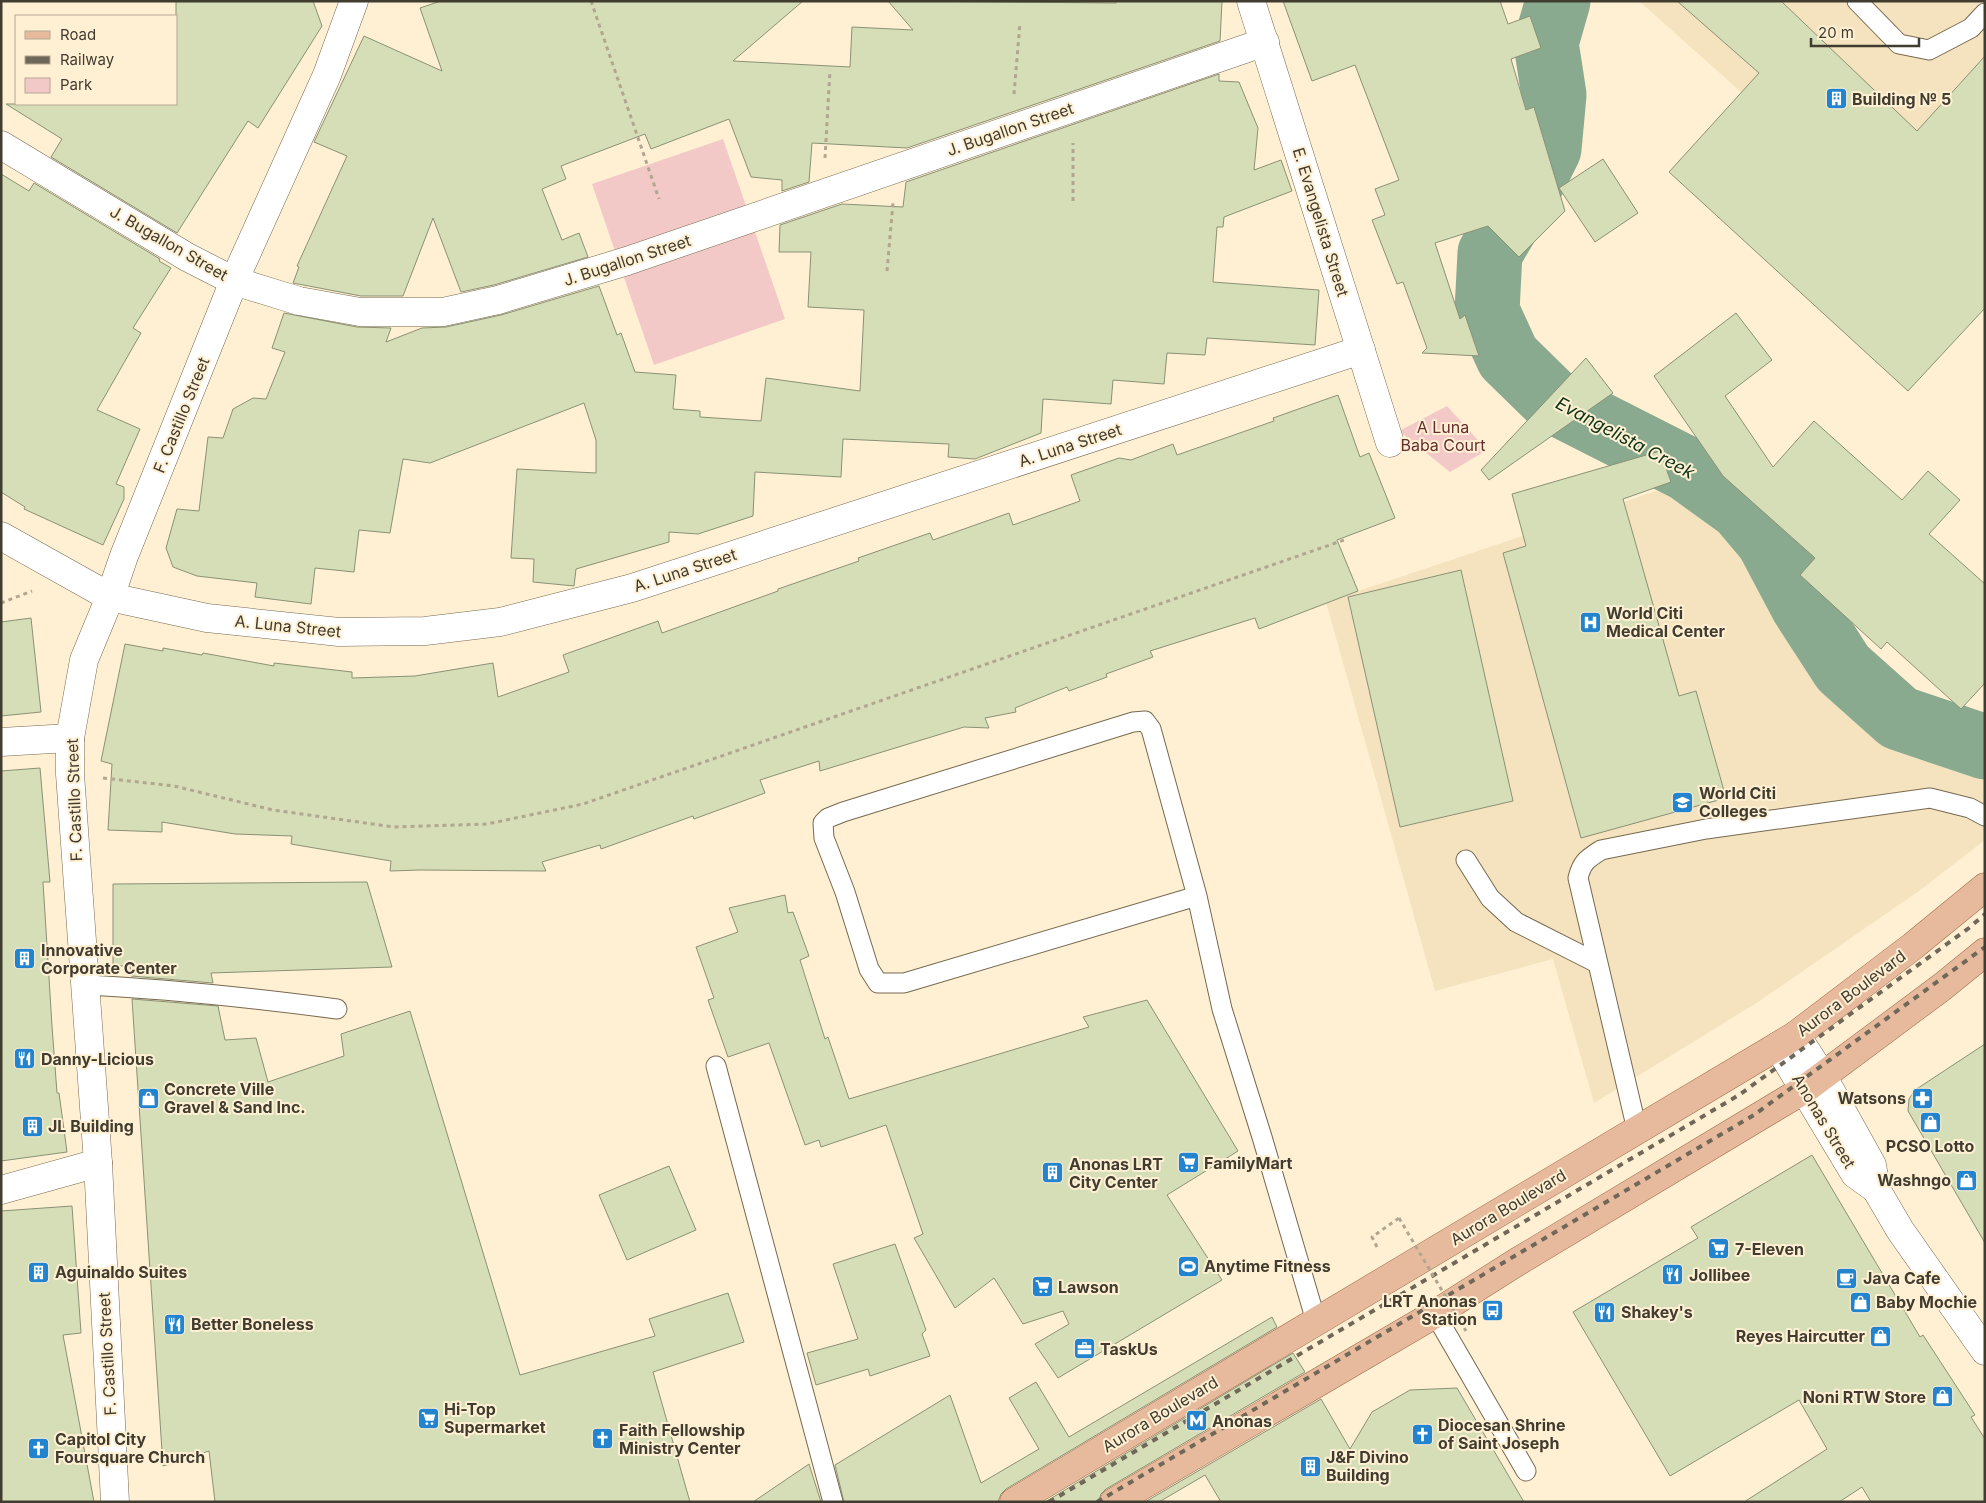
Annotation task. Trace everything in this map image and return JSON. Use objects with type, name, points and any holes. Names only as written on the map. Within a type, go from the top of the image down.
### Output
[{"type":"main road","name":"Aurora Boulevard","points":[[1014,1502],[1787,1041],[1913,946],[1985,887]]},
{"type":"main road","points":[[1114,1502],[1435,1314],[1814,1083],[1942,987],[1985,952]]},
{"type":"street","name":"F. Castillo Street","points":[[115,1502],[98,1163],[70,774],[70,738],[84,660],[110,597],[124,556],[234,281],[327,75],[354,1]]},
{"type":"street","name":"E. Evangelista Street","points":[[1251,1],[1390,444]]},
{"type":"street","name":"J. Bugallon Street","points":[[1,144],[187,256],[234,281],[299,301],[360,312],[442,312],[498,300],[618,264],[1265,42]]},
{"type":"street","name":"A. Luna Street","points":[[1,536],[110,597],[207,618],[339,632],[425,631],[500,622],[632,588],[1361,350]]},
{"type":"street","points":[[1,742],[70,738]]},
{"type":"street","name":"Anonas Street","points":[[1787,1041],[1872,1166],[1876,1189],[1900,1230],[1985,1351]]},
{"type":"street","points":[[1,1190],[98,1163]]},
{"type":"lane","points":[[1858,1],[1899,44],[1929,50],[1971,28],[1985,13]]},
{"type":"lane","points":[[1197,896],[904,983],[878,983],[869,969],[845,892],[824,838],[823,823],[828,818],[843,812],[1133,722],[1145,721],[1151,729],[1197,896],[1222,1009],[1316,1321]]},
{"type":"lane","points":[[1637,1130],[1578,878],[1581,867],[1589,858],[1601,850],[1706,829],[1930,798],[1970,808],[1985,816]]},
{"type":"lane","points":[[1466,860],[1490,898],[1516,922],[1597,963]]},
{"type":"lane","points":[[85,985],[157,988],[235,995],[337,1009]]},
{"type":"lane","points":[[716,1066],[833,1502]]},
{"type":"lane","points":[[1435,1314],[1526,1471]]},
{"type":"path","points":[[590,1],[659,199]]},
{"type":"path","points":[[1011,129],[1020,24]]},
{"type":"path","points":[[824,194],[830,70]]},
{"type":"path","points":[[1073,201],[1074,107]]},
{"type":"path","points":[[887,271],[896,168]]},
{"type":"path","points":[[70,774],[174,786],[273,810],[394,827],[487,824],[584,804],[1347,539]]},
{"type":"path","points":[[1372,1237],[1399,1218],[1466,1332]]},
{"type":"shaded area","points":[[1639,1],[1985,1],[1985,268],[1964,291]]},
{"type":"shaded area","name":"World Citi Colleges","points":[[1686,481],[1748,532],[1827,668],[1870,717],[1985,764],[1985,840],[1919,891],[1758,1002],[1594,1103],[1553,959],[1435,991],[1326,602]]},
{"type":"green space","points":[[723,139],[785,319],[654,365],[592,184]]},
{"type":"green space","name":"A Luna Baba Court","points":[[1447,406],[1487,450],[1450,472],[1399,431]]},
{"type":"building","points":[[176,1],[313,1],[322,26],[258,128],[248,121],[177,233],[51,157],[62,139],[6,104],[178,105],[178,15],[176,15]]},
{"type":"building","points":[[441,1],[803,1],[733,61],[850,67],[852,27],[913,30],[888,1],[1116,3],[1116,1],[1222,1],[1220,41],[907,148],[812,143],[809,182],[782,191],[782,180],[751,177],[729,119],[651,149],[645,134],[561,166],[566,179],[542,189],[562,240],[579,233],[588,257],[494,285],[461,292],[433,218],[403,296],[361,296],[293,283],[299,267],[297,266],[347,156],[314,142],[364,36],[442,71],[420,8]]},
{"type":"building","points":[[1283,1],[1500,1],[1508,24],[1530,16],[1541,48],[1511,59],[1526,110],[1534,107],[1565,211],[1519,257],[1488,226],[1435,243],[1460,319],[1465,315],[1479,356],[1422,353],[1427,348],[1403,282],[1397,284],[1372,220],[1385,215],[1375,189],[1399,180],[1355,65],[1312,81]]},
{"type":"building","points":[[1677,1],[1781,1],[1917,131],[1985,56],[1985,308],[1908,391],[1669,172],[1759,73]]},
{"type":"building","points":[[1219,74],[1219,81],[1239,82],[1258,128],[1254,170],[1281,160],[1292,191],[1224,217],[1223,227],[1217,227],[1213,282],[1319,290],[1315,345],[1207,338],[1205,355],[1167,353],[1164,384],[1113,380],[1111,404],[1043,399],[1041,433],[975,459],[948,457],[949,444],[843,439],[841,477],[755,472],[753,516],[698,534],[669,532],[669,542],[576,569],[574,586],[533,582],[534,559],[511,558],[517,469],[596,473],[596,440],[584,403],[430,463],[403,459],[390,533],[359,530],[354,572],[315,568],[311,604],[255,597],[257,583],[197,576],[173,567],[166,548],[177,509],[199,511],[208,437],[223,438],[233,409],[253,398],[266,399],[285,352],[272,348],[284,313],[357,327],[391,328],[386,342],[422,328],[446,327],[501,315],[599,286],[617,335],[621,333],[635,372],[676,375],[673,409],[700,411],[700,417],[761,421],[766,378],[860,391],[864,310],[808,307],[811,252],[779,252],[780,225],[842,204],[903,207],[906,182]]},
{"type":"building","points":[[1603,159],[1638,213],[1595,242],[1559,188]]},
{"type":"building","points":[[1,174],[29,191],[34,183],[160,259],[159,261],[171,268],[133,328],[141,333],[97,410],[140,429],[116,484],[124,487],[124,499],[103,545],[24,509],[25,507],[1,492]]},
{"type":"building","points":[[1736,313],[1772,360],[1725,396],[1773,467],[1814,421],[1902,500],[1928,471],[1960,500],[1929,534],[1985,584],[1985,683],[1961,709],[1887,642],[1881,649],[1800,575],[1815,558],[1723,476],[1654,376]]},
{"type":"building","points":[[1586,358],[1613,393],[1489,480],[1481,470]]},
{"type":"building","points":[[1338,395],[1360,457],[1369,453],[1395,518],[1337,540],[1358,591],[1259,629],[1255,618],[1150,651],[1153,657],[1106,674],[1107,677],[1069,691],[1067,687],[1015,708],[1016,712],[985,718],[989,728],[964,727],[820,771],[819,761],[760,780],[765,793],[694,819],[693,816],[601,849],[600,845],[542,862],[546,871],[390,871],[391,861],[291,844],[292,836],[235,834],[162,822],[162,832],[108,830],[112,764],[101,761],[125,644],[163,651],[163,648],[202,655],[203,653],[274,666],[274,663],[352,672],[352,678],[415,676],[493,663],[498,697],[569,672],[563,655],[658,621],[662,633],[778,591],[778,589],[859,561],[858,558],[930,533],[933,540],[1009,513],[1013,525],[1080,501],[1071,475],[1119,458],[1131,460],[1173,444],[1177,455],[1274,421],[1273,418]]},
{"type":"building","name":"World Citi Medical Center","points":[[1660,451],[1671,482],[1623,499],[1679,696],[1696,691],[1726,798],[1581,838],[1503,553],[1526,546],[1512,494]]},
{"type":"building","points":[[1461,570],[1513,801],[1400,827],[1348,597]]},
{"type":"building","points":[[31,618],[41,712],[1,716],[1,622]]},
{"type":"building","points":[[40,768],[50,882],[43,882],[52,1026],[57,1093],[59,1093],[67,1152],[1,1161],[1,771]]},
{"type":"building","points":[[367,882],[392,967],[211,973],[213,983],[131,976],[130,966],[113,966],[113,884]]},
{"type":"building","name":"Anonas LRT City Center","points":[[785,895],[788,913],[793,912],[809,956],[800,960],[825,1039],[828,1037],[849,1099],[1089,1027],[1083,1017],[1147,1000],[1238,1151],[1167,1195],[1222,1280],[1058,1378],[1035,1344],[1069,1324],[1063,1311],[1023,1324],[994,1278],[955,1308],[914,1238],[923,1234],[886,1125],[821,1147],[819,1140],[805,1145],[769,1043],[728,1057],[708,1000],[714,998],[696,947],[738,932],[729,908]]},
{"type":"building","points":[[132,999],[218,1006],[225,1040],[256,1038],[268,1082],[344,1056],[341,1034],[410,1011],[520,1375],[655,1336],[649,1319],[728,1293],[744,1342],[653,1372],[690,1502],[215,1502],[209,1451],[163,1466]]},
{"type":"building","points":[[1985,1044],[1985,1243],[1908,1111],[1909,1099],[1915,1090]]},
{"type":"building","points":[[1812,1155],[1920,1337],[1923,1335],[1975,1415],[1971,1417],[1985,1439],[1985,1502],[1871,1502],[1862,1487],[1839,1502],[1744,1502],[1827,1449],[1799,1400],[1670,1476],[1573,1312],[1698,1238],[1691,1227]]},
{"type":"building","points":[[669,1166],[696,1230],[627,1260],[599,1195]]},
{"type":"building","points":[[72,1206],[81,1333],[63,1335],[94,1502],[1,1502],[1,1211]]},
{"type":"building","points":[[895,1244],[926,1330],[922,1334],[930,1356],[870,1376],[868,1369],[816,1385],[807,1353],[858,1339],[833,1264]]},
{"type":"building","points":[[1272,1317],[1277,1327],[1006,1489],[1001,1494],[998,1502],[844,1502],[835,1465],[950,1395],[981,1483],[1039,1449],[1009,1398],[1036,1382],[1069,1437]]},
{"type":"building","points":[[1293,1353],[1305,1372],[1106,1489],[1101,1494],[1098,1502],[1045,1502]]},
{"type":"building","points":[[1457,1388],[1524,1502],[1221,1502],[1205,1475],[1159,1502],[1145,1502],[1321,1399],[1350,1449],[1372,1412],[1410,1390]]},
{"type":"building","points":[[809,1464],[821,1502],[753,1502]]},
{"type":"waterway","name":"Evangelista Creek","points":[[1558,1],[1546,43],[1554,95],[1549,149],[1535,177],[1490,253],[1487,311],[1508,357],[1553,401],[1687,469],[1741,508],[1768,540],[1803,606],[1843,668],[1899,718],[1985,747]]},
{"type":"railway","points":[[1049,1502],[1739,1095],[1969,928],[1985,914]]},
{"type":"railway","points":[[1097,1502],[1754,1115],[1985,947]]},
{"type":"place","name":"Building № 5","points":[[1836,99]]},
{"type":"place","name":"World Citi Medical Center","points":[[1590,622]]},
{"type":"place","name":"World Citi Colleges","points":[[1683,802]]},
{"type":"place","name":"Innovative Corporate Center","points":[[25,959]]},
{"type":"place","name":"Danny-Licious","points":[[25,1059]]},
{"type":"place","name":"Concrete Ville Gravel & Sand Inc.","points":[[148,1098]]},
{"type":"place","name":"Watsons","points":[[1922,1098]]},
{"type":"place","name":"PCSO Lotto","points":[[1930,1122]]},
{"type":"place","name":"JL Building","points":[[32,1126]]},
{"type":"place","name":"FamilyMart","points":[[1188,1163]]},
{"type":"place","name":"Anonas LRT City Center","points":[[1053,1173]]},
{"type":"place","name":"Washngo","points":[[1967,1180]]},
{"type":"place","name":"7-Eleven","points":[[1719,1249]]},
{"type":"place","name":"Anytime Fitness","points":[[1188,1266]]},
{"type":"place","name":"Aguinaldo Suites","points":[[39,1272]]},
{"type":"place","name":"Jollibee","points":[[1673,1275]]},
{"type":"place","name":"Java Cafe","points":[[1847,1278]]},
{"type":"place","name":"Lawson","points":[[1042,1287]]},
{"type":"place","name":"Baby Mochie","points":[[1860,1302]]},
{"type":"place","name":"LRT Anonas Station","points":[[1493,1310]]},
{"type":"place","name":"Shakey's","points":[[1605,1312]]},
{"type":"place","name":"Better Boneless","points":[[175,1324]]},
{"type":"place","name":"Reyes Haircutter","points":[[1881,1336]]},
{"type":"place","name":"TaskUs","points":[[1084,1349]]},
{"type":"place","name":"Noni RTW Store","points":[[1942,1397]]},
{"type":"place","name":"Hi-Top Supermarket","points":[[428,1418]]},
{"type":"place","name":"Anonas","points":[[1196,1421]]},
{"type":"place","name":"Diocesan Shrine of Saint Joseph","points":[[1422,1434]]},
{"type":"place","name":"Faith Fellowship Ministry Center","points":[[603,1439]]},
{"type":"place","name":"Capitol City Foursquare Church","points":[[39,1448]]},
{"type":"place","name":"J&F Divino Building","points":[[1310,1466]]}]
